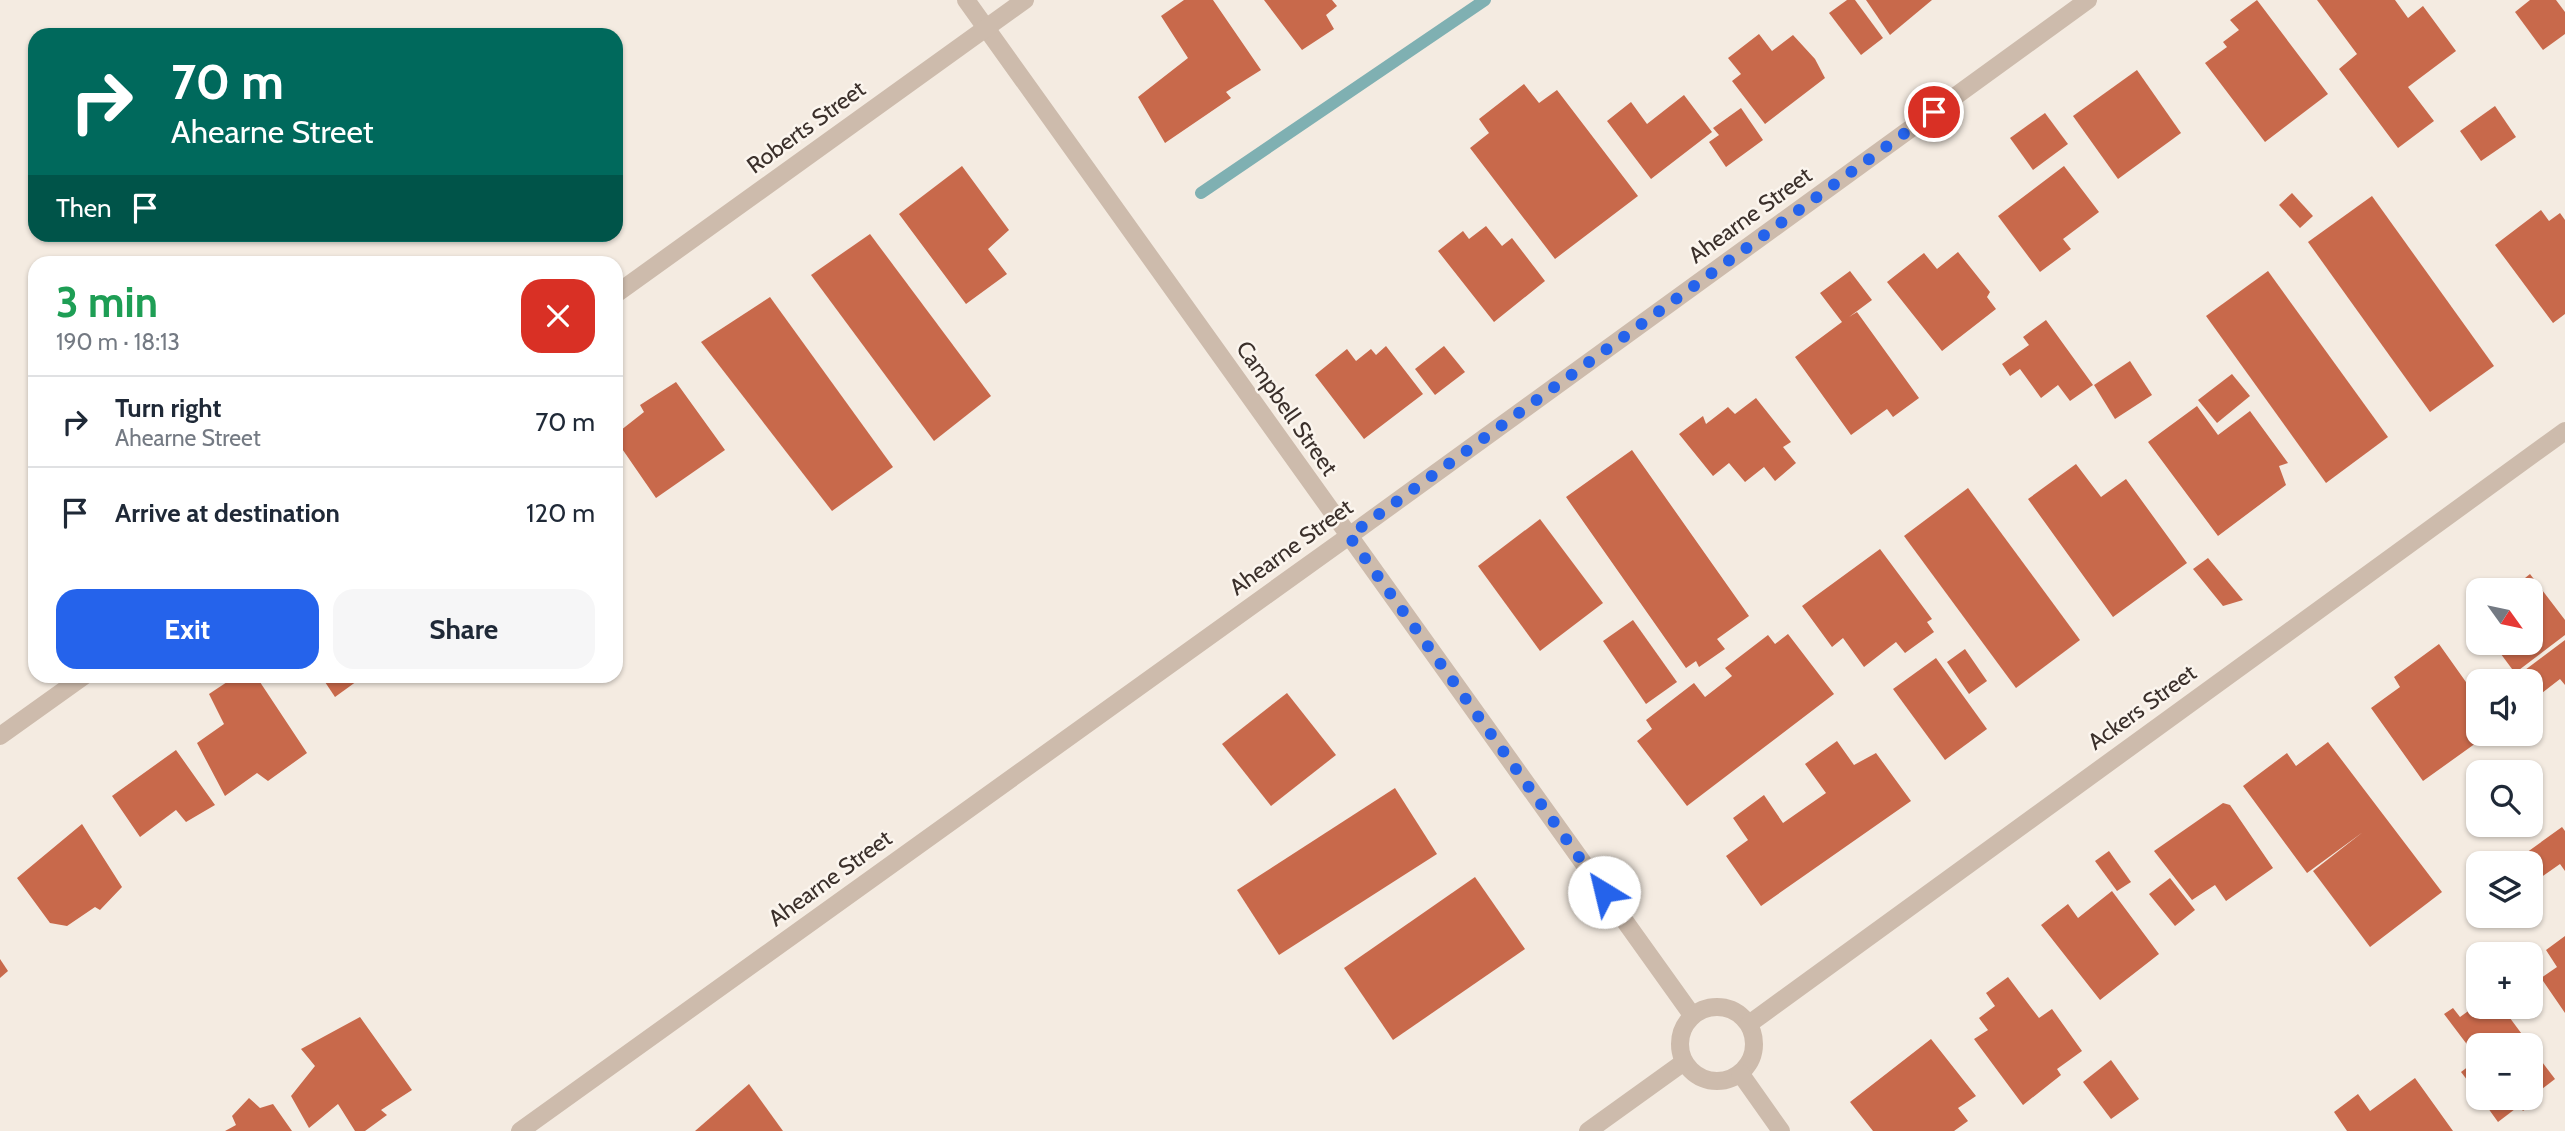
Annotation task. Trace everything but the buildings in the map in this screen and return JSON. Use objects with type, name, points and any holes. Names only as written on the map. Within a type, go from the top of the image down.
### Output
[{"type":"street","name":"Campbell Street","points":[[966,0],[1692,1015]]},
{"type":"street","name":"Roberts Street","points":[[623,289],[1025,0]]},
{"type":"street","name":"Ahearne Street","points":[[520,1131],[1349,536],[2088,0]]},
{"type":"street","name":"Ackers Street","points":[[1749,1024],[2565,430]]},
{"type":"street","points":[[0,736],[74,683]]},
{"type":"street","points":[[1716,1006],[1740,1013],[1754,1036],[1750,1061],[1740,1073],[1728,1080],[1715,1081],[1702,1079],[1691,1071],[1679,1050],[1680,1037],[1692,1015],[1703,1008],[1716,1006]]},
{"type":"street","points":[[1588,1131],[1684,1062]]},
{"type":"street","points":[[1740,1073],[1781,1131]]},
{"type":"waterway","points":[[1201,193],[1485,0]]},
{"type":"route","points":[[1604,892],[1349,536],[1934,112]]}]
